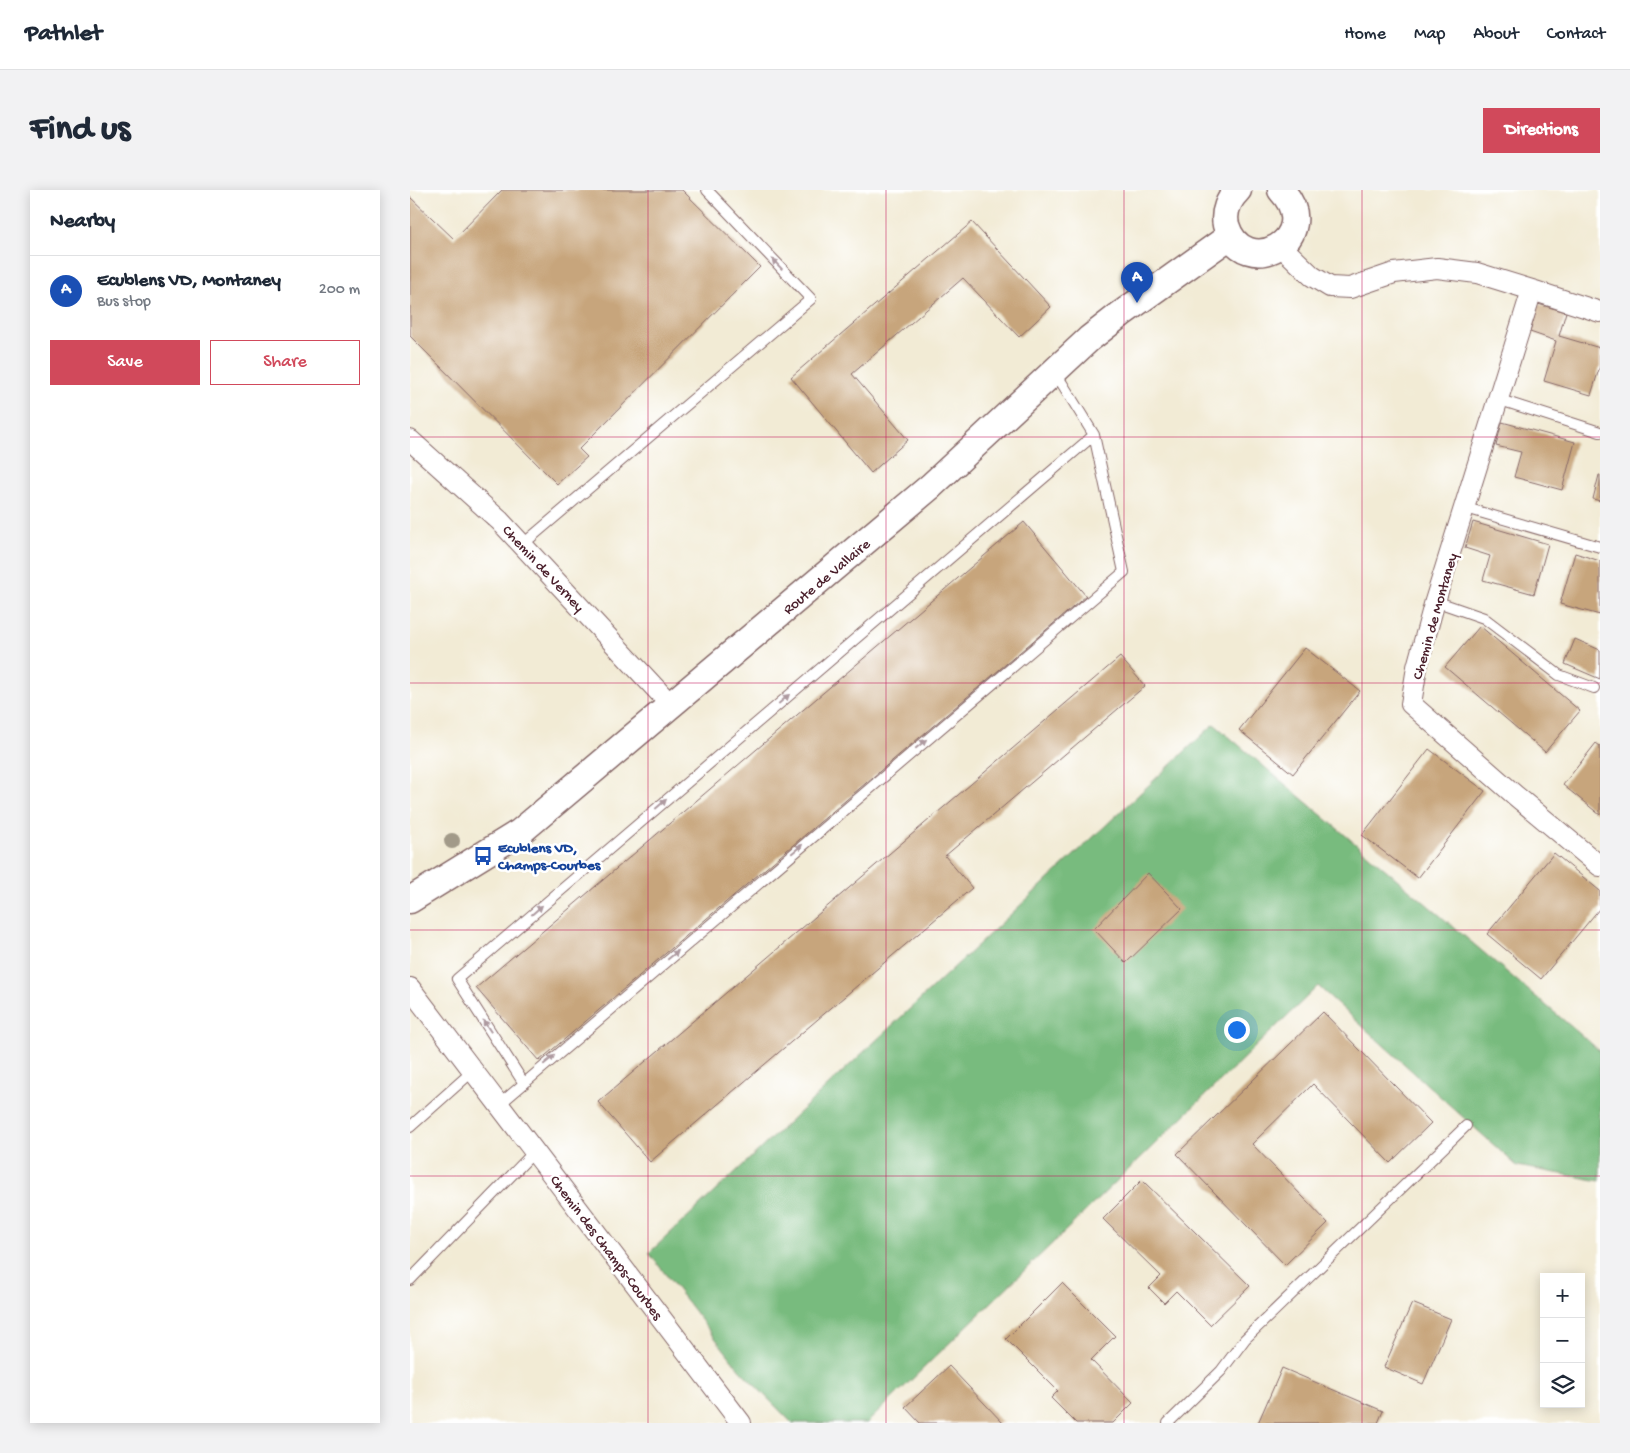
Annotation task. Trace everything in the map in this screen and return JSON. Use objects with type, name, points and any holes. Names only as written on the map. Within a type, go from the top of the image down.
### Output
[{"type":"street","points":[[1237,190],[1226,208],[1225,219],[1230,236],[1240,246],[1250,252],[1269,252],[1282,247],[1295,223],[1292,193]]},
{"type":"street","name":"Route de Vallaire","points":[[410,900],[520,832],[670,704],[812,588],[932,486],[1054,371],[1121,314],[1230,236]]},
{"type":"street","points":[[1282,247],[1312,276],[1330,288],[1350,288],[1394,273],[1436,268],[1477,273],[1600,312]]},
{"type":"street","name":"Chemin de Montaney","points":[[1532,290],[1497,399],[1466,508],[1435,601],[1417,667],[1411,704],[1516,796],[1600,866]]},
{"type":"street","name":"Chemin de Verney","points":[[410,440],[500,521],[670,704]]},
{"type":"street","name":"Chemin des Champs-Courbes","points":[[410,988],[741,1423]]},
{"type":"lane","points":[[522,545],[811,299],[707,190]]},
{"type":"lane","points":[[500,1104],[523,1082],[1124,572],[1094,434],[1054,371]]},
{"type":"lane","points":[[1497,399],[1600,432]]},
{"type":"lane","points":[[523,1082],[457,979],[1094,434]]},
{"type":"lane","points":[[1466,508],[1600,547]]},
{"type":"lane","points":[[1435,601],[1484,618],[1559,675],[1594,688]]},
{"type":"lane","points":[[410,1127],[474,1070]]},
{"type":"lane","points":[[1168,1423],[1221,1371],[1246,1339],[1466,1126]]},
{"type":"lane","points":[[410,1280],[534,1152]]},
{"type":"green space","points":[[1214,724],[1600,1051],[1600,1181],[1517,1166],[1318,986],[867,1423],[792,1423],[740,1370],[649,1253]]},
{"type":"building","points":[[502,190],[682,190],[760,267],[579,449],[587,457],[557,484],[410,336],[410,197],[454,239]]},
{"type":"building","points":[[972,222],[1051,307],[1019,337],[963,278],[852,374],[908,440],[871,473],[791,377]]},
{"type":"building","points":[[1538,304],[1566,312],[1559,336],[1600,348],[1600,366],[1591,395],[1544,381],[1556,341],[1530,332]]},
{"type":"building","points":[[1502,422],[1575,442],[1562,490],[1514,477],[1521,452],[1496,446]]},
{"type":"building","points":[[1600,475],[1600,501],[1593,499]]},
{"type":"building","points":[[1024,522],[1086,596],[539,1061],[476,988]]},
{"type":"building","points":[[1473,522],[1548,544],[1534,594],[1483,580],[1490,556],[1465,548]]},
{"type":"building","points":[[1575,553],[1600,561],[1600,615],[1560,604]]},
{"type":"building","points":[[1480,626],[1580,711],[1545,752],[1445,667]]},
{"type":"building","points":[[1575,639],[1600,650],[1600,679],[1565,664]]},
{"type":"building","points":[[1305,648],[1360,691],[1293,774],[1239,730]]},
{"type":"building","points":[[1120,657],[1145,686],[945,856],[972,888],[650,1162],[598,1102]]},
{"type":"building","points":[[1596,743],[1600,746],[1600,815],[1563,785]]},
{"type":"building","points":[[1429,749],[1485,791],[1418,878],[1362,835]]},
{"type":"building","points":[[1554,853],[1600,891],[1600,908],[1541,979],[1487,934]]},
{"type":"building","points":[[1148,873],[1182,909],[1126,963],[1094,929]]},
{"type":"building","points":[[1323,1012],[1431,1123],[1390,1163],[1313,1084],[1252,1144],[1328,1223],[1285,1265],[1177,1154]]},
{"type":"building","points":[[1142,1180],[1250,1286],[1210,1325],[1176,1291],[1164,1303],[1149,1288],[1161,1276],[1103,1219]]},
{"type":"building","points":[[1062,1283],[1115,1336],[1091,1360],[1133,1403],[1113,1423],[1076,1423],[1051,1398],[1058,1391],[1006,1339]]},
{"type":"building","points":[[1412,1303],[1451,1319],[1423,1384],[1384,1367]]},
{"type":"building","points":[[949,1366],[1003,1423],[920,1423],[905,1407]]},
{"type":"building","points":[[1282,1368],[1383,1411],[1378,1423],[1258,1423]]},
{"type":"place","name":"Ecublens VD, Montaney","points":[[1137,303]]},
{"type":"place","name":"Ecublens VD, Champs-Courbes","points":[[483,856]]}]
